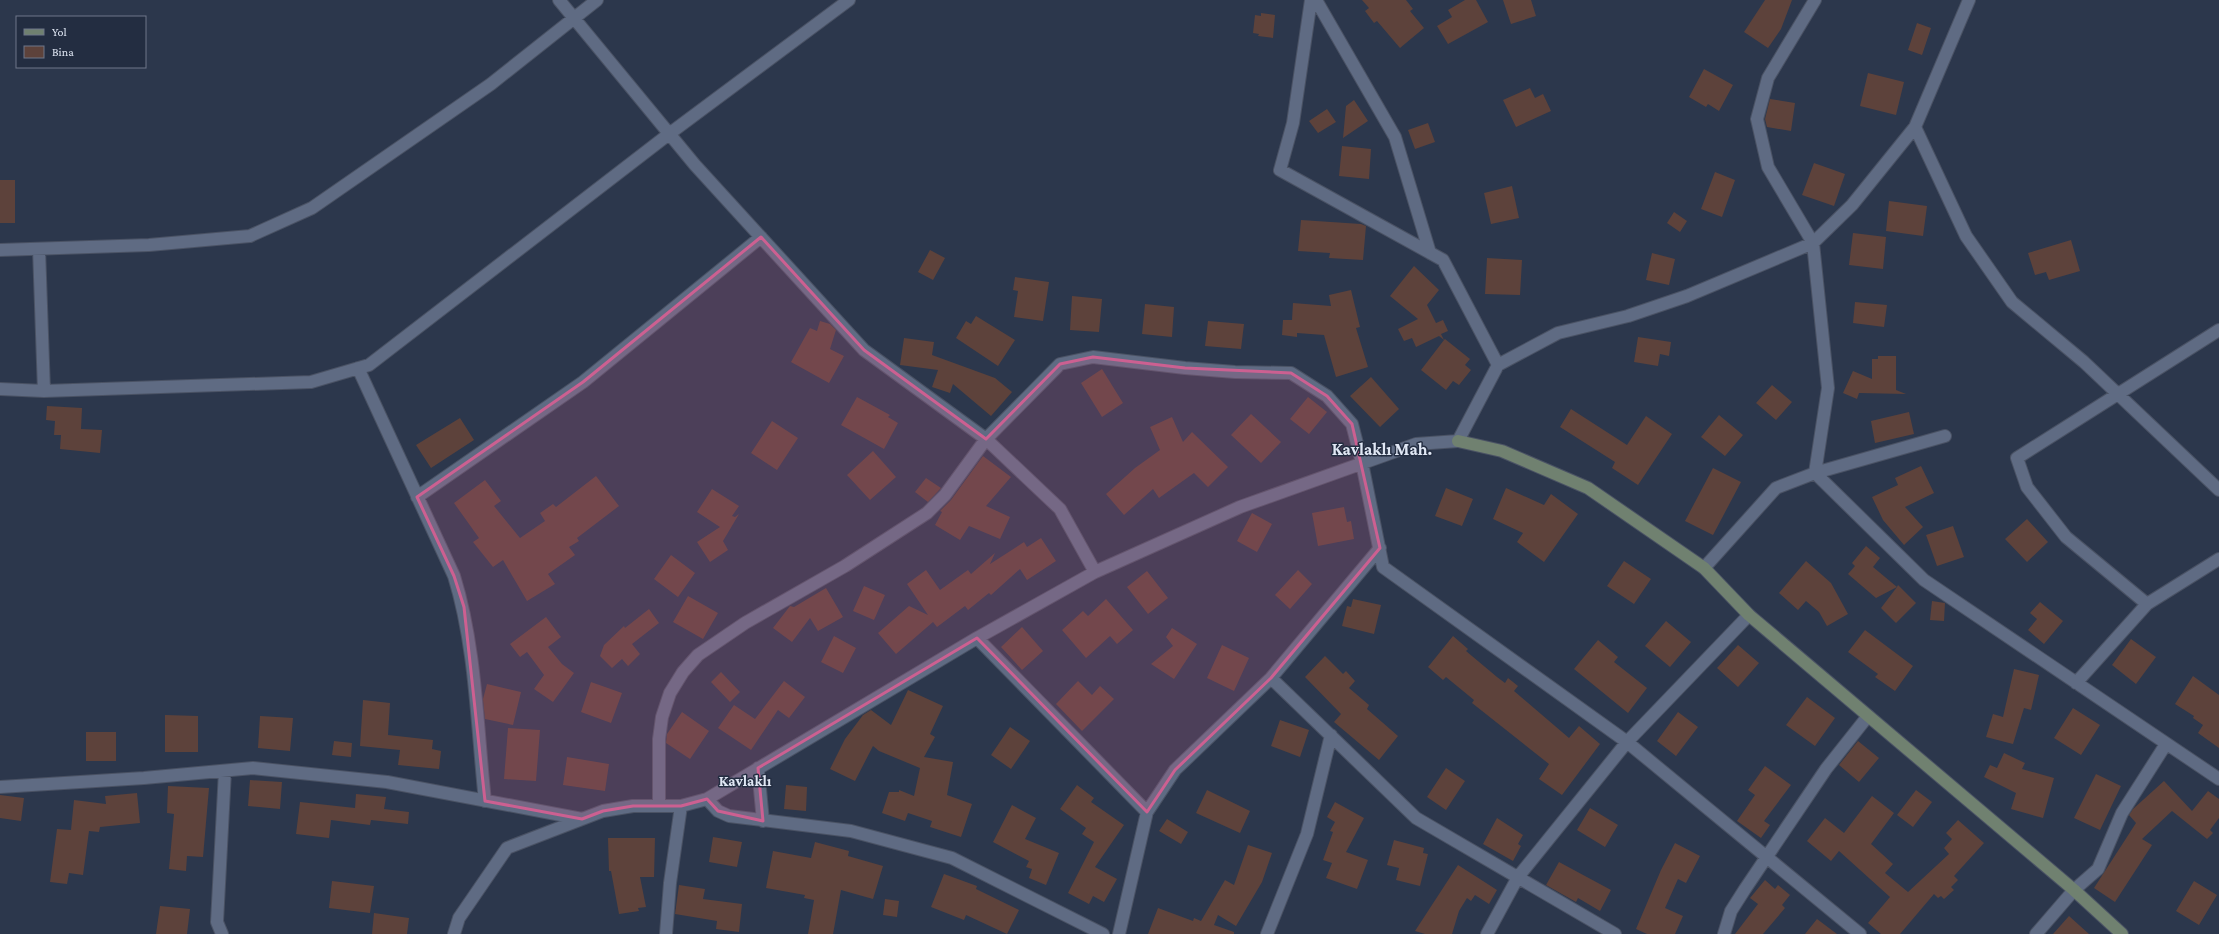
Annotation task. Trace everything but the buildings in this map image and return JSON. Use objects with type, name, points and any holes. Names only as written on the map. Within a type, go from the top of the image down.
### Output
[{"type":"street","points":[[559,0],[669,134],[864,350],[986,439],[1060,509],[1095,572]]},
{"type":"street","points":[[0,250],[149,245],[250,236],[312,208],[491,84],[565,27],[597,0]]},
{"type":"street","points":[[0,389],[44,391],[311,382],[369,365],[669,134],[849,0]]},
{"type":"street","points":[[1311,0],[1293,123],[1280,170],[1443,260],[1498,365]]},
{"type":"street","points":[[1316,0],[1395,137],[1430,253]]},
{"type":"street","points":[[1815,0],[1768,78],[1757,119],[1768,167],[1812,243],[1828,388],[1815,473]]},
{"type":"street","points":[[1458,441],[1498,365],[1558,333],[1628,316],[1687,296],[1812,243],[1852,205],[1915,127],[1968,0]]},
{"type":"street","points":[[1915,127],[1966,236],[2012,302],[2084,362],[2219,490]]},
{"type":"street","points":[[417,497],[583,382],[761,237]]},
{"type":"street","points":[[39,249],[44,391]]},
{"type":"street","points":[[2147,604],[2066,537],[2027,487],[2017,458],[2219,330]]},
{"type":"street","points":[[659,806],[659,739],[662,717],[670,693],[683,672],[698,655],[745,623],[845,566],[927,513],[945,495],[986,439],[1060,364],[1093,357],[1192,369],[1291,373],[1327,396],[1352,424],[1362,463],[1383,567],[1627,742],[1860,934]]},
{"type":"street","points":[[358,368],[454,576],[464,607],[469,638],[485,801]]},
{"type":"street","points":[[1704,568],[1776,488],[1815,473],[1946,436]]},
{"type":"street","points":[[454,934],[460,918],[507,848],[603,811],[625,807],[681,806],[707,799],[977,638],[1095,572],[1240,507],[1416,444],[1458,441],[1502,451],[1588,488],[1704,568],[1750,615],[2074,890],[2122,934]]},
{"type":"street","points":[[1815,473],[1924,580],[2219,779]]},
{"type":"street","points":[[1118,934],[1147,812],[1175,770],[1272,678],[1380,548]]},
{"type":"street","points":[[2076,683],[2147,604],[2219,559]]},
{"type":"street","points":[[1487,934],[1518,877],[1627,742],[1750,615]]},
{"type":"street","points":[[977,638],[1147,812]]},
{"type":"street","points":[[1272,678],[1416,818],[1616,934]]},
{"type":"street","points":[[1724,934],[1731,910],[1826,769],[1868,716]]},
{"type":"street","points":[[1267,934],[1306,834],[1331,735]]},
{"type":"street","points":[[2036,934],[2074,890],[2098,869],[2122,813],[2166,744]]},
{"type":"street","points":[[0,787],[144,778],[253,768],[387,782],[582,819]]},
{"type":"street","points":[[758,768],[763,822]]},
{"type":"street","points":[[222,934],[217,922],[225,770]]},
{"type":"street","points":[[707,799],[718,811],[730,816],[763,822],[852,831],[952,858],[1103,934]]},
{"type":"street","points":[[666,934],[670,882],[681,806]]},
{"type":"highlighted area","points":[[761,237],[864,350],[986,439],[1060,364],[1093,357],[1185,368],[1291,373],[1327,396],[1352,424],[1380,548],[1271,678],[1175,770],[1147,812],[977,638],[758,768],[763,821],[718,811],[707,799],[681,806],[633,806],[603,811],[582,819],[485,801],[464,607],[454,576],[417,497],[583,382]]},
{"type":"district","name":"Kavlaklı Mah.","points":[[1382,449]]},
{"type":"district","name":"Kavlaklı","points":[[745,781]]}]
